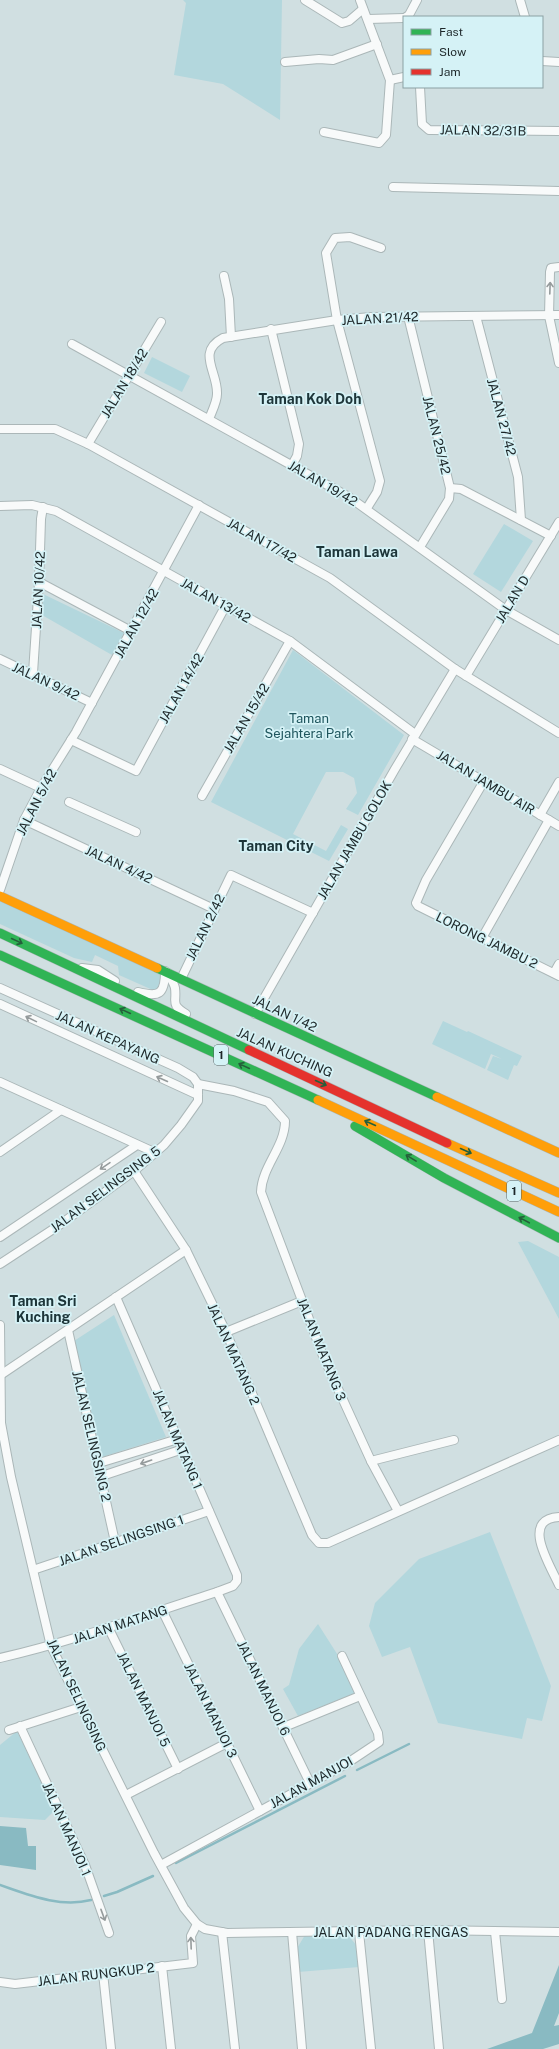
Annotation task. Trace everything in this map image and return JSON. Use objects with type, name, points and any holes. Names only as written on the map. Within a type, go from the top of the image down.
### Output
[{"type":"main road","name":"JALAN 1/42","points":[[0,896],[559,1153]]},
{"type":"main road","name":"JALAN KUCHING","points":[[0,933],[218,1036],[359,1100],[430,1135],[559,1193]]},
{"type":"main road","name":"1","points":[[0,955],[64,983],[559,1212]]},
{"type":"main road","points":[[263,1075],[444,1178],[559,1238]]},
{"type":"street","points":[[305,0],[342,23],[349,21],[363,9]]},
{"type":"street","points":[[324,132],[379,143],[383,140],[387,128],[390,80],[360,0]]},
{"type":"street","points":[[408,16],[417,0]]},
{"type":"street","points":[[520,0],[525,16]]},
{"type":"street","points":[[368,19],[403,20]]},
{"type":"street","points":[[285,62],[318,59],[333,60],[377,44]]},
{"type":"street","points":[[543,61],[559,62]]},
{"type":"street","points":[[390,80],[403,77]]},
{"type":"street","name":"JALAN 32/31B","points":[[420,88],[422,124],[429,130],[559,131]]},
{"type":"street","points":[[393,187],[559,191]]},
{"type":"street","points":[[367,508],[377,492],[380,481],[337,320],[326,253],[335,238],[350,237],[381,248]]},
{"type":"street","points":[[559,267],[551,268],[550,272],[549,316],[559,364]]},
{"type":"street","points":[[224,276],[229,299],[231,337]]},
{"type":"street","name":"JALAN 21/42","points":[[209,418],[217,393],[210,359],[210,348],[214,343],[222,338],[271,329],[337,320],[408,316],[559,316]]},
{"type":"street","name":"JALAN 25/42","points":[[408,316],[450,488],[449,499],[420,547]]},
{"type":"street","name":"JALAN 27/42","points":[[476,316],[518,478],[521,520]]},
{"type":"street","name":"JALAN 18/42","points":[[88,444],[161,322]]},
{"type":"street","points":[[271,329],[299,444],[297,456],[292,465]]},
{"type":"street","name":"JALAN 19/42","points":[[72,344],[209,418],[367,508],[506,610],[559,640]]},
{"type":"street","name":"JALAN 17/42","points":[[0,429],[55,429],[88,444],[330,578],[455,669],[559,733]]},
{"type":"street","points":[[450,488],[461,489],[551,536]]},
{"type":"street","name":"JALAN 13/42","points":[[0,506],[32,505],[56,511],[290,640],[413,737]]},
{"type":"street","name":"JALAN 12/42","points":[[71,740],[199,505]]},
{"type":"street","name":"JALAN 10/42","points":[[33,673],[39,582],[41,519],[43,507]]},
{"type":"street","name":"JALAN D","points":[[466,676],[559,522]]},
{"type":"street","points":[[39,582],[131,631]]},
{"type":"street","name":"JALAN 14/42","points":[[71,740],[136,771],[226,605]]},
{"type":"street","name":"JALAN 15/42","points":[[202,796],[290,640]]},
{"type":"street","name":"JALAN 9/42","points":[[0,659],[33,673],[92,703]]},
{"type":"street","name":"JALAN JAMBU GOLOK","points":[[255,1014],[413,737],[455,669]]},
{"type":"street","name":"JALAN JAMBU AIR","points":[[413,737],[559,826]]},
{"type":"street","name":"JALAN 5/42","points":[[0,890],[24,820],[41,788],[71,740]]},
{"type":"street","points":[[0,769],[41,788]]},
{"type":"street","name":"LORONG JAMBU 2","points":[[484,781],[426,880],[416,903],[418,906],[556,975]]},
{"type":"street","points":[[540,814],[559,782]]},
{"type":"street","points":[[69,802],[136,832]]},
{"type":"street","name":"JALAN 4/42","points":[[24,820],[214,909]]},
{"type":"street","points":[[482,938],[549,820]]},
{"type":"street","name":"JALAN 2/42","points":[[181,979],[231,875],[313,914]]},
{"type":"street","points":[[0,964],[64,983]]},
{"type":"street","points":[[556,975],[559,964]]},
{"type":"street","points":[[74,968],[86,967],[98,970],[127,989],[154,996],[161,990],[166,972]]},
{"type":"street","points":[[166,972],[175,988],[174,1000],[178,1010],[218,1036]]},
{"type":"street","points":[[175,988],[195,985]]},
{"type":"street","name":"JALAN KEPAYANG","points":[[0,988],[178,1068],[193,1077],[198,1084]]},
{"type":"street","points":[[0,1004],[198,1098],[198,1084]]},
{"type":"street","points":[[0,1082],[156,1153]]},
{"type":"street","name":"JALAN MATANG 3","points":[[198,1084],[234,1091],[268,1102],[286,1121],[282,1138],[261,1181],[261,1192],[323,1356],[372,1461],[398,1511]]},
{"type":"street","name":"JALAN SELINGSING 5","points":[[0,1264],[58,1226],[134,1171],[156,1153],[182,1125],[198,1098]]},
{"type":"street","points":[[0,1152],[61,1110]]},
{"type":"street","points":[[0,1237],[137,1145]]},
{"type":"street","name":"JALAN MATANG 2","points":[[134,1171],[186,1250],[226,1332],[295,1499],[312,1535],[319,1543],[328,1543],[398,1511]]},
{"type":"street","points":[[2,1374],[186,1250]]},
{"type":"street","name":"JALAN MATANG 1","points":[[116,1297],[237,1575],[237,1581]]},
{"type":"street","points":[[226,1332],[302,1301]]},
{"type":"street","name":"JALAN SELINGSING","points":[[0,1325],[2,1374],[1,1423],[11,1477],[51,1646],[161,1865],[184,1908],[197,1924]]},
{"type":"street","name":"JALAN SELINGSING 2","points":[[68,1330],[102,1476],[115,1542]]},
{"type":"street","points":[[99,1463],[178,1438]]},
{"type":"street","points":[[372,1461],[454,1440]]},
{"type":"street","points":[[398,1511],[559,1440]]},
{"type":"street","points":[[102,1476],[183,1449]]},
{"type":"street","name":"JALAN SELINGSING 1","points":[[33,1570],[209,1510]]},
{"type":"street","points":[[559,1517],[551,1517],[543,1521],[539,1526],[538,1532],[545,1554],[559,1585]]},
{"type":"street","name":"JALAN MATANG","points":[[0,1658],[51,1646],[109,1629],[218,1592],[232,1586],[237,1581]]},
{"type":"street","name":"JALAN MANJOI 6","points":[[218,1592],[310,1783]]},
{"type":"street","name":"JALAN MANJOI 3","points":[[162,1610],[260,1810]]},
{"type":"street","name":"JALAN MANJOI 5","points":[[109,1629],[178,1769]]},
{"type":"street","name":"JALAN MANJOI","points":[[161,1865],[346,1764],[378,1742],[378,1733],[342,1656]]},
{"type":"street","points":[[284,1727],[360,1696]]},
{"type":"street","points":[[9,1730],[81,1707]]},
{"type":"street","name":"JALAN MANJOI 1","points":[[20,1726],[85,1865],[109,1933]]},
{"type":"street","points":[[126,1795],[227,1743]]},
{"type":"street","points":[[197,1924],[205,1929],[222,1932],[235,2049]]},
{"type":"street","name":"JALAN RUNGKUP 2","points":[[0,1982],[15,1984],[193,1963],[191,1936],[197,1924]]},
{"type":"street","points":[[428,1930],[439,2049]]},
{"type":"street","name":"JALAN PADANG RENGAS","points":[[222,1932],[359,1932],[428,1930],[559,1932]]},
{"type":"street","points":[[292,1932],[302,2049]]},
{"type":"street","points":[[359,1932],[371,2049]]},
{"type":"street","points":[[495,1932],[502,1999]]},
{"type":"street","points":[[162,1966],[170,2049]]},
{"type":"street","points":[[103,1973],[111,2049]]},
{"type":"green space","points":[[183,0],[282,0],[280,120],[223,84],[174,75],[186,3]]},
{"type":"green space","points":[[152,357],[190,376],[182,392],[144,373]]},
{"type":"green space","points":[[504,524],[533,541],[501,592],[473,574]]},
{"type":"green space","points":[[43,594],[124,633],[112,655],[42,615]]},
{"type":"green space","name":"Taman Sejahtera Park","points":[[293,650],[404,735],[358,815],[346,809],[357,793],[354,778],[343,772],[326,772],[293,834],[326,851],[341,825],[348,829],[329,861],[211,802]]},
{"type":"green space","points":[[0,900],[166,976],[155,991],[119,975],[118,966],[95,955],[92,962],[74,958],[0,924]]},
{"type":"green space","points":[[443,1021],[522,1056],[517,1066],[514,1065],[508,1080],[487,1070],[493,1056],[502,1059],[491,1054],[485,1069],[432,1044]]},
{"type":"green space","points":[[528,1241],[559,1257],[559,1319],[518,1242]]},
{"type":"green space","points":[[114,1315],[166,1437],[102,1457],[74,1341]]},
{"type":"green space","points":[[490,1532],[551,1686],[542,1721],[527,1718],[522,1739],[438,1723],[410,1647],[382,1657],[369,1626],[375,1603],[419,1559]]},
{"type":"green space","points":[[318,1624],[339,1657],[355,1693],[298,1716],[283,1689],[289,1685],[299,1649]]},
{"type":"green space","points":[[17,1731],[55,1810],[45,1820],[0,1817],[0,1745]]},
{"type":"green space","points":[[347,1934],[357,1946],[359,1967],[298,1972],[296,1950],[305,1935]]},
{"type":"shaded area","points":[[0,1826],[26,1828],[28,1846],[36,1846],[36,1870],[0,1865]]},
{"type":"shaded area","points":[[559,1965],[559,2013],[554,2026],[559,2025],[559,2044],[543,2049],[487,2049],[532,2033]]},
{"type":"waterway","points":[[357,1770],[409,1744]]},
{"type":"waterway","points":[[176,1863],[345,1776]]},
{"type":"waterway","points":[[104,1896],[117,1892],[153,1876]]},
{"type":"waterway","points":[[0,1885],[33,1896],[56,1901],[79,1902],[91,1900]]},
{"type":"traffic: fast","points":[[0,933],[249,1050]]},
{"type":"traffic: fast","points":[[0,955],[318,1100]]},
{"type":"traffic: fast","points":[[157,968],[437,1097]]},
{"type":"traffic: fast","points":[[355,1126],[444,1178],[559,1238]]},
{"type":"traffic: slow","points":[[0,896],[157,968]]},
{"type":"traffic: slow","points":[[437,1097],[559,1153]]},
{"type":"traffic: slow","points":[[318,1100],[559,1212]]},
{"type":"traffic: slow","points":[[447,1143],[559,1193]]},
{"type":"traffic: jam","points":[[249,1050],[447,1143]]},
{"type":"district","name":"Taman Kok Doh","points":[[310,399]]},
{"type":"district","name":"Taman Lawa","points":[[357,552]]},
{"type":"district","name":"Taman City","points":[[276,846]]},
{"type":"district","name":"Taman Sri Kuching","points":[[43,1310]]}]
